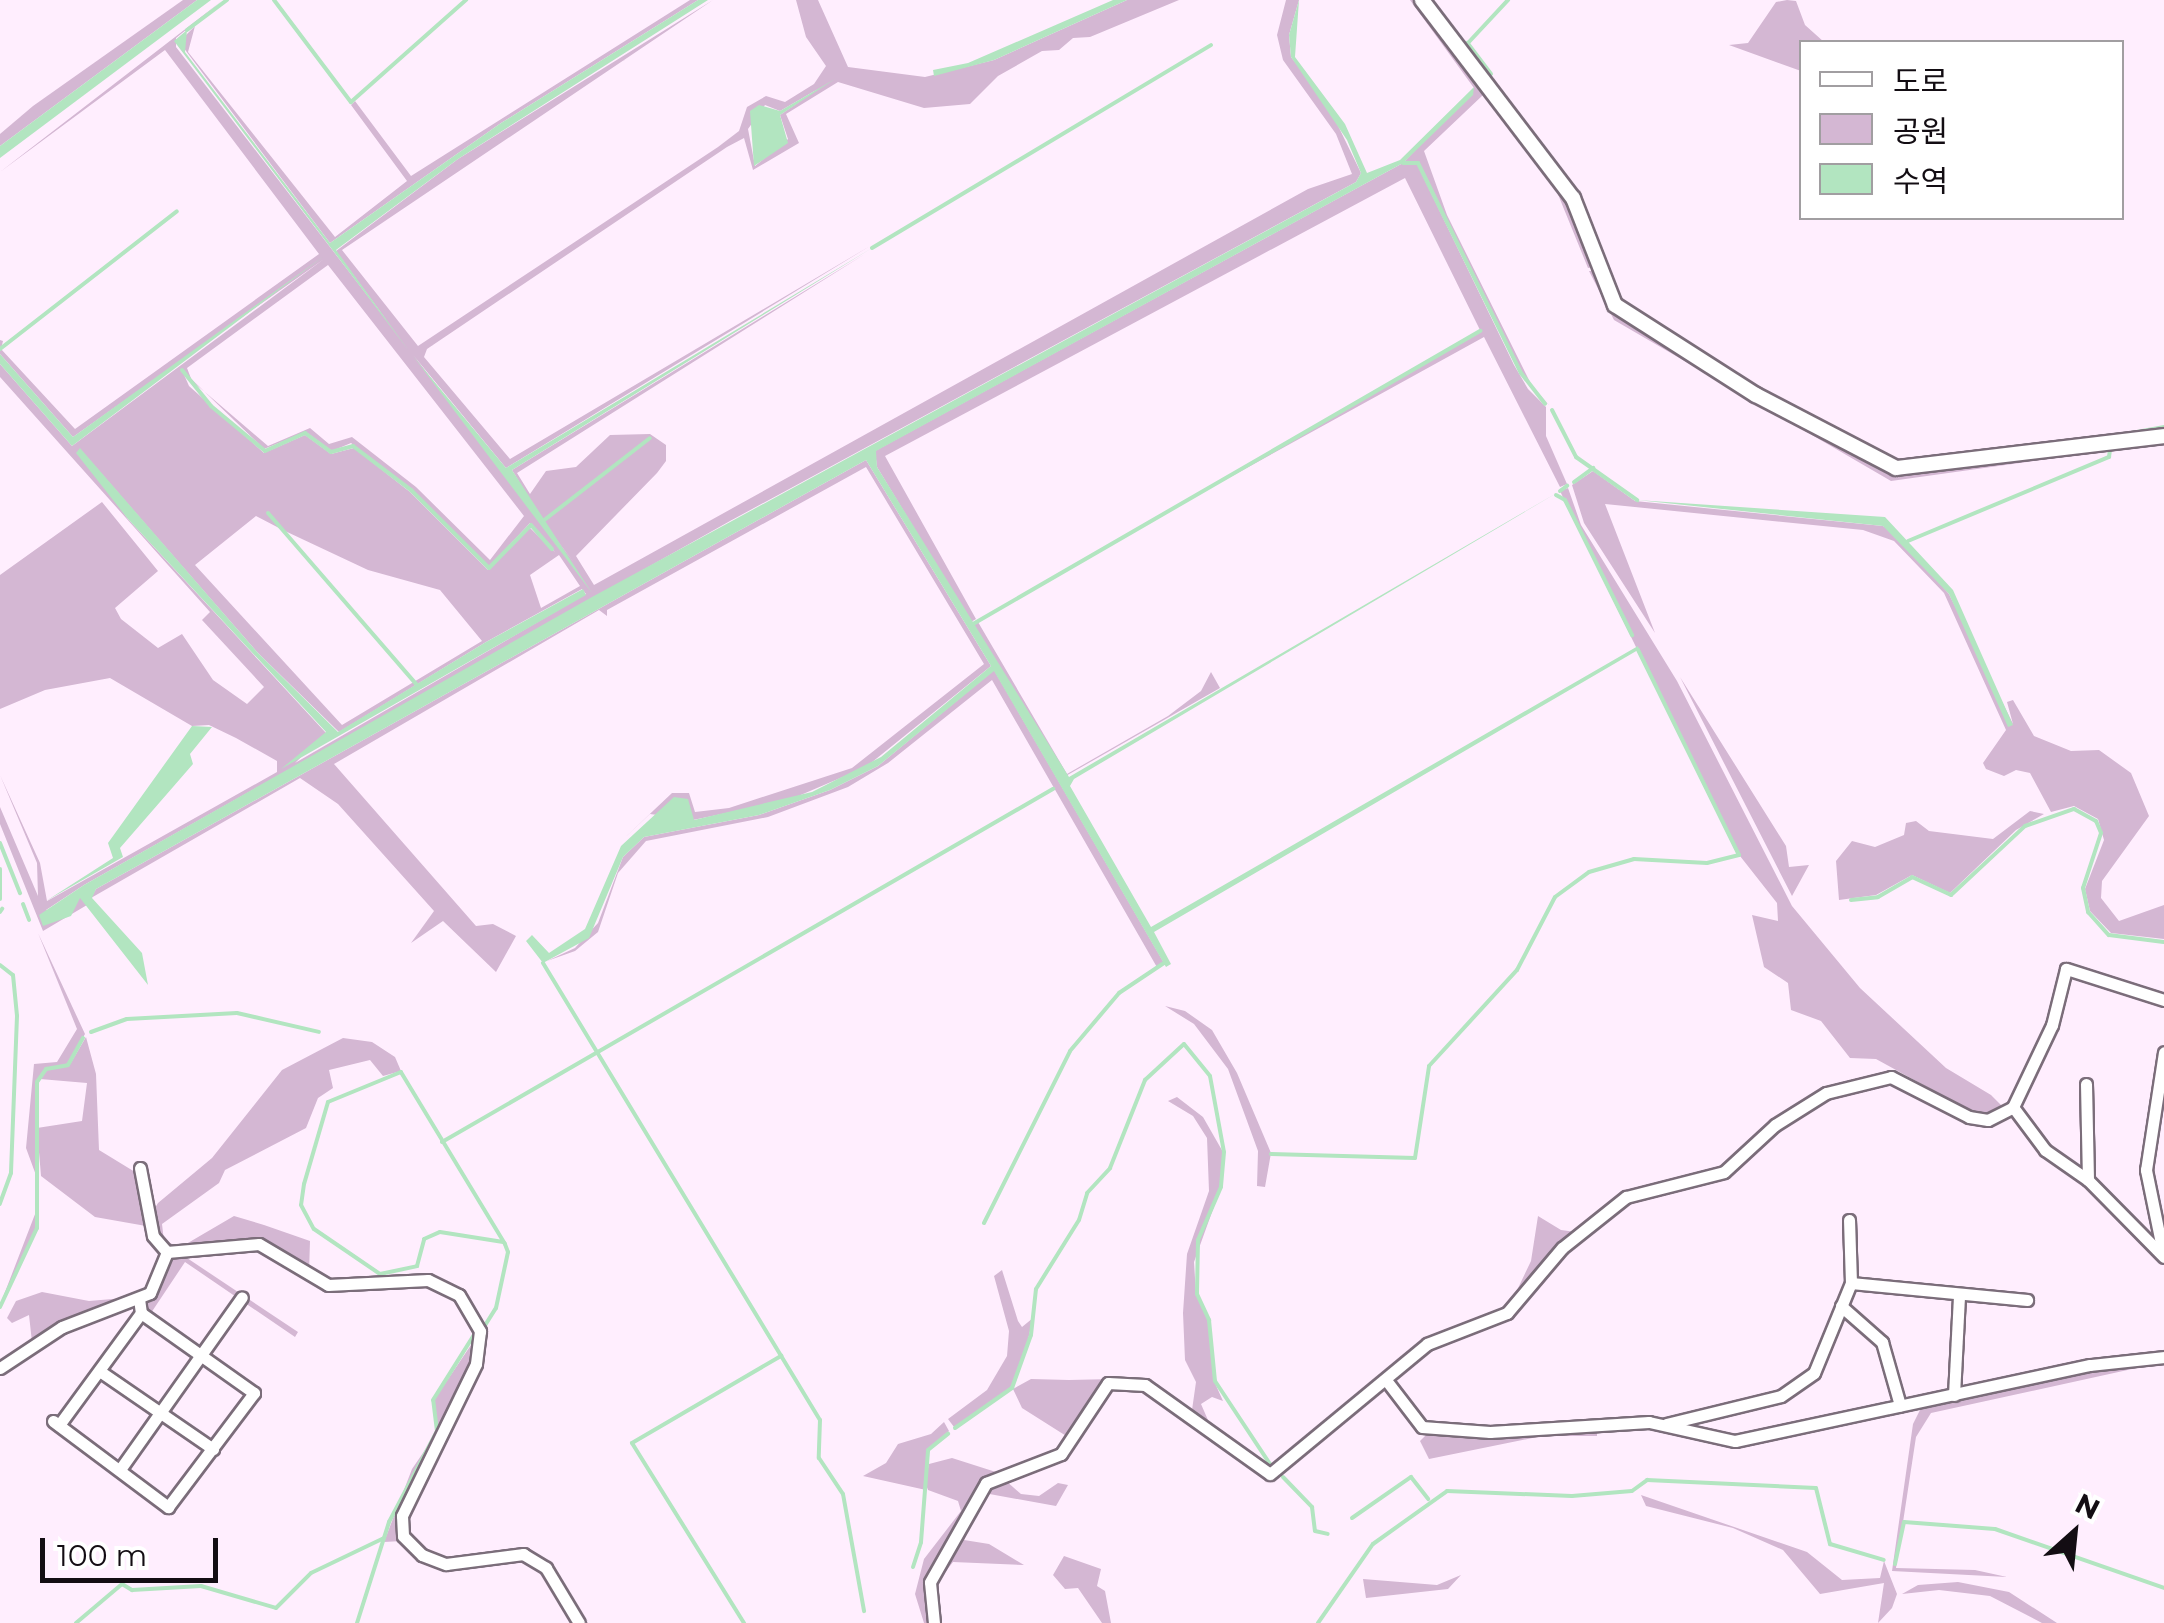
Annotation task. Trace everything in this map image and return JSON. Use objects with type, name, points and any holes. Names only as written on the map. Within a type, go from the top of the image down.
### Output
[{"type":"street","points":[[1422,0],[1573,198],[1615,305],[1756,395],[1873,460],[1914,470],[2164,436]]},
{"type":"street","points":[[934,1623],[930,1582],[986,1482],[1060,1454],[1108,1383],[1145,1385],[1270,1474],[1426,1344],[1507,1313],[1562,1248],[1626,1197],[1724,1172],[1776,1126],[1826,1093],[1892,1077],[1970,1117],[1988,1120],[2013,1107],[2052,1025],[2066,970],[2164,1000]]},
{"type":"street","points":[[2162,1251],[2146,1170],[2164,1052]]},
{"type":"street","points":[[2086,1084],[2088,1180]]},
{"type":"street","points":[[2013,1107],[2045,1150],[2088,1180],[2162,1251]]},
{"type":"street","points":[[140,1168],[150,1228],[167,1252]]},
{"type":"street","points":[[1386,1380],[1422,1427],[1490,1432],[1662,1424],[1781,1396],[1802,1384],[1821,1364],[1851,1283],[1849,1220]]},
{"type":"street","points":[[167,1252],[259,1244],[328,1284],[428,1280],[459,1295],[480,1332],[476,1364],[407,1505],[403,1536],[422,1556],[446,1564],[523,1554],[546,1568],[579,1623]]},
{"type":"street","points":[[140,1306],[254,1393],[168,1507],[56,1423],[101,1372],[140,1306],[158,1280],[167,1252]]},
{"type":"street","points":[[1851,1283],[2028,1300]]},
{"type":"street","points":[[1954,1395],[1959,1296]]},
{"type":"street","points":[[121,1468],[242,1298]]},
{"type":"street","points":[[0,1368],[62,1327],[140,1306]]},
{"type":"street","points":[[1841,1306],[1882,1342],[1900,1406]]},
{"type":"street","points":[[1662,1424],[1720,1440],[1751,1440],[1954,1395],[2164,1356]]},
{"type":"street","points":[[101,1372],[213,1449]]},
{"type":"green space","points":[[183,0],[197,0],[0,146],[0,134],[33,106]]},
{"type":"green space","points":[[223,0],[176,38],[176,47],[387,321],[336,251],[458,159],[713,0],[342,250],[418,346],[718,147],[739,131],[747,107],[766,96],[785,102],[814,84],[826,66],[806,37],[796,0],[818,0],[848,67],[925,77],[994,60],[1127,0],[1179,0],[1090,37],[1073,38],[1059,50],[1042,51],[998,76],[970,104],[924,108],[838,82],[786,114],[799,143],[753,170],[744,138],[727,147],[427,349],[424,357],[510,459],[870,246],[506,468],[414,356],[576,565],[543,522],[651,438],[542,520],[512,470],[865,254],[517,473],[530,494],[546,471],[576,467],[610,435],[650,434],[666,445],[666,461],[657,473],[576,556],[594,585],[1308,189],[1352,174],[1336,134],[1283,60],[1277,35],[1286,0],[1299,0],[1289,35],[1291,57],[1327,103],[1361,173],[1356,182],[730,521],[84,885],[46,910],[70,909],[80,897],[87,905],[43,931],[0,824],[0,807],[38,896],[37,863],[0,775],[40,863],[47,901],[277,772],[277,761],[209,725],[192,726],[110,678],[45,690],[0,709],[0,575],[102,502],[158,571],[115,608],[121,619],[158,648],[182,634],[213,680],[247,704],[264,687],[202,620],[210,612],[0,377],[0,364],[72,446],[324,259],[73,437],[0,354],[0,340],[1,349],[75,429],[319,254],[165,50],[0,172]],"holes":[[[818,89],[780,115],[788,139],[755,166],[748,129],[765,105],[780,111]],[[328,265],[524,516],[490,560],[416,487],[352,437],[329,444],[310,428],[268,446],[205,392],[264,449],[306,432],[332,451],[351,443],[412,489],[489,567],[530,523],[555,552],[530,528],[488,570],[410,492],[354,448],[331,454],[305,435],[264,453],[189,386],[182,370],[191,379],[187,368]],[[80,449],[258,653],[339,732],[486,642],[582,589],[586,594],[295,763],[326,733],[128,519]],[[267,511],[285,531],[368,570],[440,590],[482,641],[342,725],[195,565],[256,516],[279,528]],[[559,555],[580,586],[541,608],[530,575]]]},
{"type":"green space","points":[[690,0],[698,0],[501,123],[330,243],[183,47],[185,36],[195,26],[188,52],[335,237],[407,181],[351,105],[355,101],[411,176]]},
{"type":"green space","points":[[1410,0],[1420,0],[1568,198],[1593,267],[1588,268],[1555,187],[1483,95],[1424,151],[1447,215],[1532,386],[1549,405],[1530,387],[1419,162],[1404,164],[1417,164],[1514,365],[1528,389],[1546,407],[1546,436],[1567,484],[1560,487],[1484,337],[1205,491],[1481,332],[1405,178],[885,456],[976,619],[971,622],[877,467],[875,451],[1403,163],[1474,88]]},
{"type":"green space","points":[[1796,1],[1805,25],[1822,40],[1799,40],[1799,70],[1729,45],[1748,43],[1776,2]]},
{"type":"green space","points":[[1589,271],[1597,271],[1628,321],[1917,472],[2164,438],[2164,443],[1891,481],[1614,320]]},
{"type":"green space","points":[[866,460],[991,666],[866,767],[789,800],[693,820],[650,814],[618,844],[672,793],[689,793],[695,812],[729,808],[852,768],[984,664],[866,467],[607,610],[607,616],[599,610],[334,764],[476,926],[493,924],[516,936],[496,972],[443,921],[411,943],[434,911],[338,804],[300,778],[91,898],[96,889]]},
{"type":"green space","points":[[1593,471],[1635,501],[1883,526],[1895,533],[1949,594],[2013,724],[2007,702],[2013,700],[2034,736],[2071,751],[2099,750],[2131,773],[2149,816],[2102,881],[2101,898],[2119,921],[2164,905],[2164,939],[2111,933],[2090,911],[2085,889],[2104,840],[2098,819],[2074,806],[2051,812],[2030,773],[2016,770],[2004,776],[1986,769],[1983,763],[2006,730],[1944,593],[1894,541],[1863,530],[1605,504],[1655,633],[1584,523],[1572,485]]},
{"type":"green space","points":[[1568,488],[1581,525],[1677,681],[1792,906],[1860,988],[1946,1068],[1991,1095],[2004,1108],[1999,1112],[1980,1116],[1876,1059],[1850,1058],[1821,1021],[1791,1010],[1788,983],[1764,967],[1752,915],[1778,921],[1777,903],[1740,856],[1710,799],[1560,491]]},
{"type":"green space","points":[[978,622],[1067,774],[1168,716],[1201,691],[1211,672],[1220,688],[1064,777],[973,625]]},
{"type":"green space","points":[[994,670],[1164,963],[1158,969],[992,680],[888,763],[848,787],[768,817],[646,841],[618,873],[598,932],[575,951],[547,961],[575,948],[598,923],[623,857],[644,837],[759,815],[830,790],[878,766]]},
{"type":"green space","points":[[1680,677],[1786,846],[1789,867],[1809,865],[1792,896]]},
{"type":"green space","points":[[2030,811],[2044,814],[2016,830],[1950,893],[1912,875],[1876,895],[1839,900],[1836,861],[1852,841],[1875,847],[1904,835],[1906,823],[1916,821],[1929,831],[1993,839]]},
{"type":"green space","points":[[38,933],[85,1034],[67,1065],[45,1069],[36,1082],[39,1197],[36,1228],[0,1305],[37,1209],[37,1178],[26,1148],[34,1064],[57,1062],[77,1029]]},
{"type":"green space","points":[[1165,1006],[1185,1011],[1212,1030],[1237,1073],[1271,1153],[1265,1187],[1257,1186],[1258,1151],[1228,1069],[1194,1024]]},
{"type":"green space","points":[[86,1037],[96,1074],[99,1150],[135,1172],[146,1226],[95,1217],[41,1176],[37,1128],[82,1121],[87,1083],[40,1079],[46,1070],[69,1066]]},
{"type":"green space","points":[[343,1038],[372,1042],[395,1057],[401,1071],[383,1076],[370,1060],[329,1070],[333,1088],[318,1098],[306,1128],[225,1170],[219,1183],[162,1224],[164,1241],[181,1247],[234,1216],[264,1225],[310,1241],[309,1273],[254,1240],[170,1249],[157,1237],[152,1213],[158,1203],[212,1158],[282,1070]]},
{"type":"green space","points":[[1177,1097],[1203,1117],[1223,1152],[1221,1187],[1194,1262],[1196,1294],[1209,1320],[1214,1381],[1223,1401],[1212,1397],[1201,1404],[1211,1427],[1191,1417],[1196,1382],[1185,1360],[1183,1313],[1187,1254],[1209,1191],[1207,1138],[1193,1116],[1168,1101]]},
{"type":"green space","points":[[1538,1216],[1561,1230],[1583,1233],[1508,1309],[1531,1261]]},
{"type":"green space","points":[[181,1254],[298,1332],[295,1337],[185,1262],[149,1316],[142,1302],[159,1288],[172,1256]]},
{"type":"green space","points":[[1002,1270],[1018,1321],[1022,1327],[1033,1318],[1027,1344],[1011,1388],[954,1427],[948,1419],[987,1390],[1007,1356],[1009,1331],[994,1276]]},
{"type":"green space","points":[[42,1292],[89,1301],[136,1297],[32,1342],[29,1315],[12,1323],[7,1318],[16,1301]]},
{"type":"green space","points":[[473,1342],[478,1346],[409,1495],[402,1541],[384,1542],[412,1469],[438,1431],[434,1400]]},
{"type":"green space","points":[[2164,1362],[1931,1413],[1916,1437],[1896,1568],[1975,1570],[2007,1577],[1892,1571],[1913,1424],[1923,1404],[2097,1367]]},
{"type":"green space","points":[[1031,1379],[1114,1379],[1094,1391],[1071,1439],[1022,1408],[1013,1389]]},
{"type":"green space","points":[[944,1422],[949,1431],[927,1450],[926,1490],[863,1476],[886,1463],[898,1444],[931,1434]]},
{"type":"green space","points":[[1597,1429],[1597,1436],[1542,1436],[1429,1459],[1420,1441],[1429,1432]]},
{"type":"green space","points":[[952,1458],[999,1473],[928,1585],[930,1623],[924,1623],[915,1594],[924,1559],[961,1511],[958,1501],[928,1490],[925,1482],[929,1464]]},
{"type":"green space","points":[[1005,1480],[1021,1494],[1039,1496],[1058,1483],[1068,1485],[1056,1506],[984,1493],[964,1540],[989,1544],[1024,1565],[953,1562],[939,1580],[935,1623],[932,1586],[988,1484]]},
{"type":"green space","points":[[1641,1495],[1807,1552],[1842,1580],[1880,1578],[1884,1561],[1897,1594],[1892,1608],[1878,1623],[1884,1583],[1820,1594],[1783,1550],[1733,1528],[1646,1506]]},
{"type":"green space","points":[[1064,1556],[1101,1569],[1097,1586],[1105,1591],[1111,1623],[1102,1623],[1078,1588],[1065,1589],[1053,1575]]},
{"type":"green space","points":[[1461,1575],[1448,1589],[1366,1598],[1363,1579],[1437,1585]]},
{"type":"green space","points":[[1958,1582],[2009,1592],[2057,1623],[2042,1623],[1990,1596],[1939,1590],[1902,1594],[1918,1585]]},
{"type":"water","points":[[197,0],[211,0],[0,158],[0,146]]},
{"type":"water","points":[[698,0],[708,0],[458,159],[336,250],[409,351],[174,41],[187,30],[185,52],[330,243],[501,123]]},
{"type":"water","points":[[1113,0],[1127,0],[994,60],[934,76],[933,70],[968,63]]},
{"type":"water","points":[[1299,0],[1295,57],[1345,124],[1367,173],[1400,160],[1474,87],[1473,95],[1403,163],[876,451],[877,467],[1069,777],[1560,491],[1074,779],[1070,786],[1151,927],[1638,646],[1638,650],[1154,932],[1171,964],[1166,967],[994,671],[878,766],[830,790],[759,815],[644,837],[623,857],[589,938],[543,963],[526,941],[532,935],[549,953],[585,929],[621,846],[674,797],[688,799],[694,820],[812,792],[881,757],[991,666],[866,460],[96,889],[92,898],[142,953],[148,985],[80,898],[71,916],[43,926],[39,915],[84,885],[592,597],[1356,182],[1361,173],[1347,140],[1291,57],[1289,35]]},
{"type":"water","points":[[835,79],[780,115],[788,143],[754,166],[750,111],[759,105],[780,111]]},
{"type":"water","points":[[872,248],[512,470],[592,593],[413,356],[506,468]]},
{"type":"water","points":[[324,256],[72,446],[0,364],[0,354],[73,437]]},
{"type":"water","points":[[80,448],[258,653],[338,732],[486,642],[583,589],[586,595],[281,769],[326,732],[128,519],[76,453]]},
{"type":"water","points":[[1637,500],[1885,517],[1953,590],[2013,725],[2008,727],[1949,594],[1883,526]]},
{"type":"water","points":[[192,726],[212,727],[190,754],[193,764],[120,848],[123,857],[46,901],[113,858],[108,843]]},
{"type":"waterway","points":[[187,30],[227,0]]},
{"type":"waterway","points":[[274,0],[351,102],[466,0]]},
{"type":"waterway","points":[[1491,74],[1468,43],[1508,0]]},
{"type":"waterway","points":[[872,248],[1211,45]]},
{"type":"waterway","points":[[1403,163],[1418,163],[1521,373],[1545,404]]},
{"type":"waterway","points":[[0,349],[177,211]]},
{"type":"waterway","points":[[973,624],[1480,331]]},
{"type":"waterway","points":[[182,370],[211,406],[265,451],[305,433],[331,452],[353,446],[411,490],[489,568],[531,525],[552,549]]},
{"type":"waterway","points":[[1552,410],[1576,457],[1637,500]]},
{"type":"waterway","points":[[2115,436],[2164,427]]},
{"type":"waterway","points":[[543,521],[650,438]]},
{"type":"waterway","points":[[1908,541],[2109,457],[2110,450]]},
{"type":"waterway","points":[[1574,482],[1593,468]]},
{"type":"waterway","points":[[1560,491],[1567,486]]},
{"type":"waterway","points":[[1556,495],[1565,500],[1632,635]]},
{"type":"waterway","points":[[268,513],[417,685]]},
{"type":"waterway","points":[[1271,1154],[1415,1158],[1429,1066],[1517,970],[1555,897],[1589,872],[1634,859],[1707,863],[1739,855],[1638,650]]},
{"type":"waterway","points":[[442,1142],[1053,789]]},
{"type":"waterway","points":[[1851,900],[1878,897],[1912,877],[1951,895],[2025,826],[2074,809],[2096,821],[2101,833],[2083,888],[2088,912],[2109,935],[2164,942]]},
{"type":"waterway","points":[[0,843],[20,893]]},
{"type":"waterway","points":[[0,869],[0,899]]},
{"type":"waterway","points":[[23,904],[29,920]]},
{"type":"waterway","points":[[543,963],[820,1420],[819,1458],[843,1494],[864,1611]]},
{"type":"waterway","points":[[984,1223],[1070,1051],[1119,993],[1164,963]]},
{"type":"waterway","points":[[0,965],[13,975],[17,1016],[11,1173],[0,1204]]},
{"type":"waterway","points":[[91,1032],[127,1019],[237,1013],[319,1032]]},
{"type":"waterway","points":[[0,1307],[37,1228],[37,1082],[46,1069],[68,1065],[83,1038]]},
{"type":"waterway","points":[[955,1428],[1012,1388],[1031,1335],[1036,1289],[1079,1220],[1087,1193],[1110,1168],[1145,1080],[1184,1044],[1210,1076],[1224,1152],[1221,1187],[1198,1240],[1197,1294],[1209,1320],[1215,1381],[1272,1467]]},
{"type":"waterway","points":[[484,1327],[496,1308],[508,1252],[505,1244],[401,1072],[328,1102],[301,1205],[314,1229],[380,1274],[417,1266],[424,1239],[440,1232],[503,1242]]},
{"type":"waterway","points":[[357,1623],[389,1522],[437,1431],[433,1400],[474,1335]]},
{"type":"waterway","points":[[744,1623],[632,1443],[781,1356]]},
{"type":"waterway","points":[[913,1567],[921,1542],[928,1450],[948,1434]]},
{"type":"waterway","points":[[1283,1477],[1312,1507],[1315,1531],[1328,1534]]},
{"type":"waterway","points":[[1352,1518],[1411,1477],[1428,1499]]},
{"type":"waterway","points":[[1318,1623],[1373,1544],[1447,1491],[1572,1496],[1632,1491],[1647,1480],[1816,1488],[1830,1544],[1884,1560]]},
{"type":"waterway","points":[[1895,1564],[1904,1522],[1995,1529],[2164,1588]]},
{"type":"waterway","points":[[76,1623],[122,1584],[132,1590],[201,1586],[276,1608],[311,1573],[384,1538]]}]
